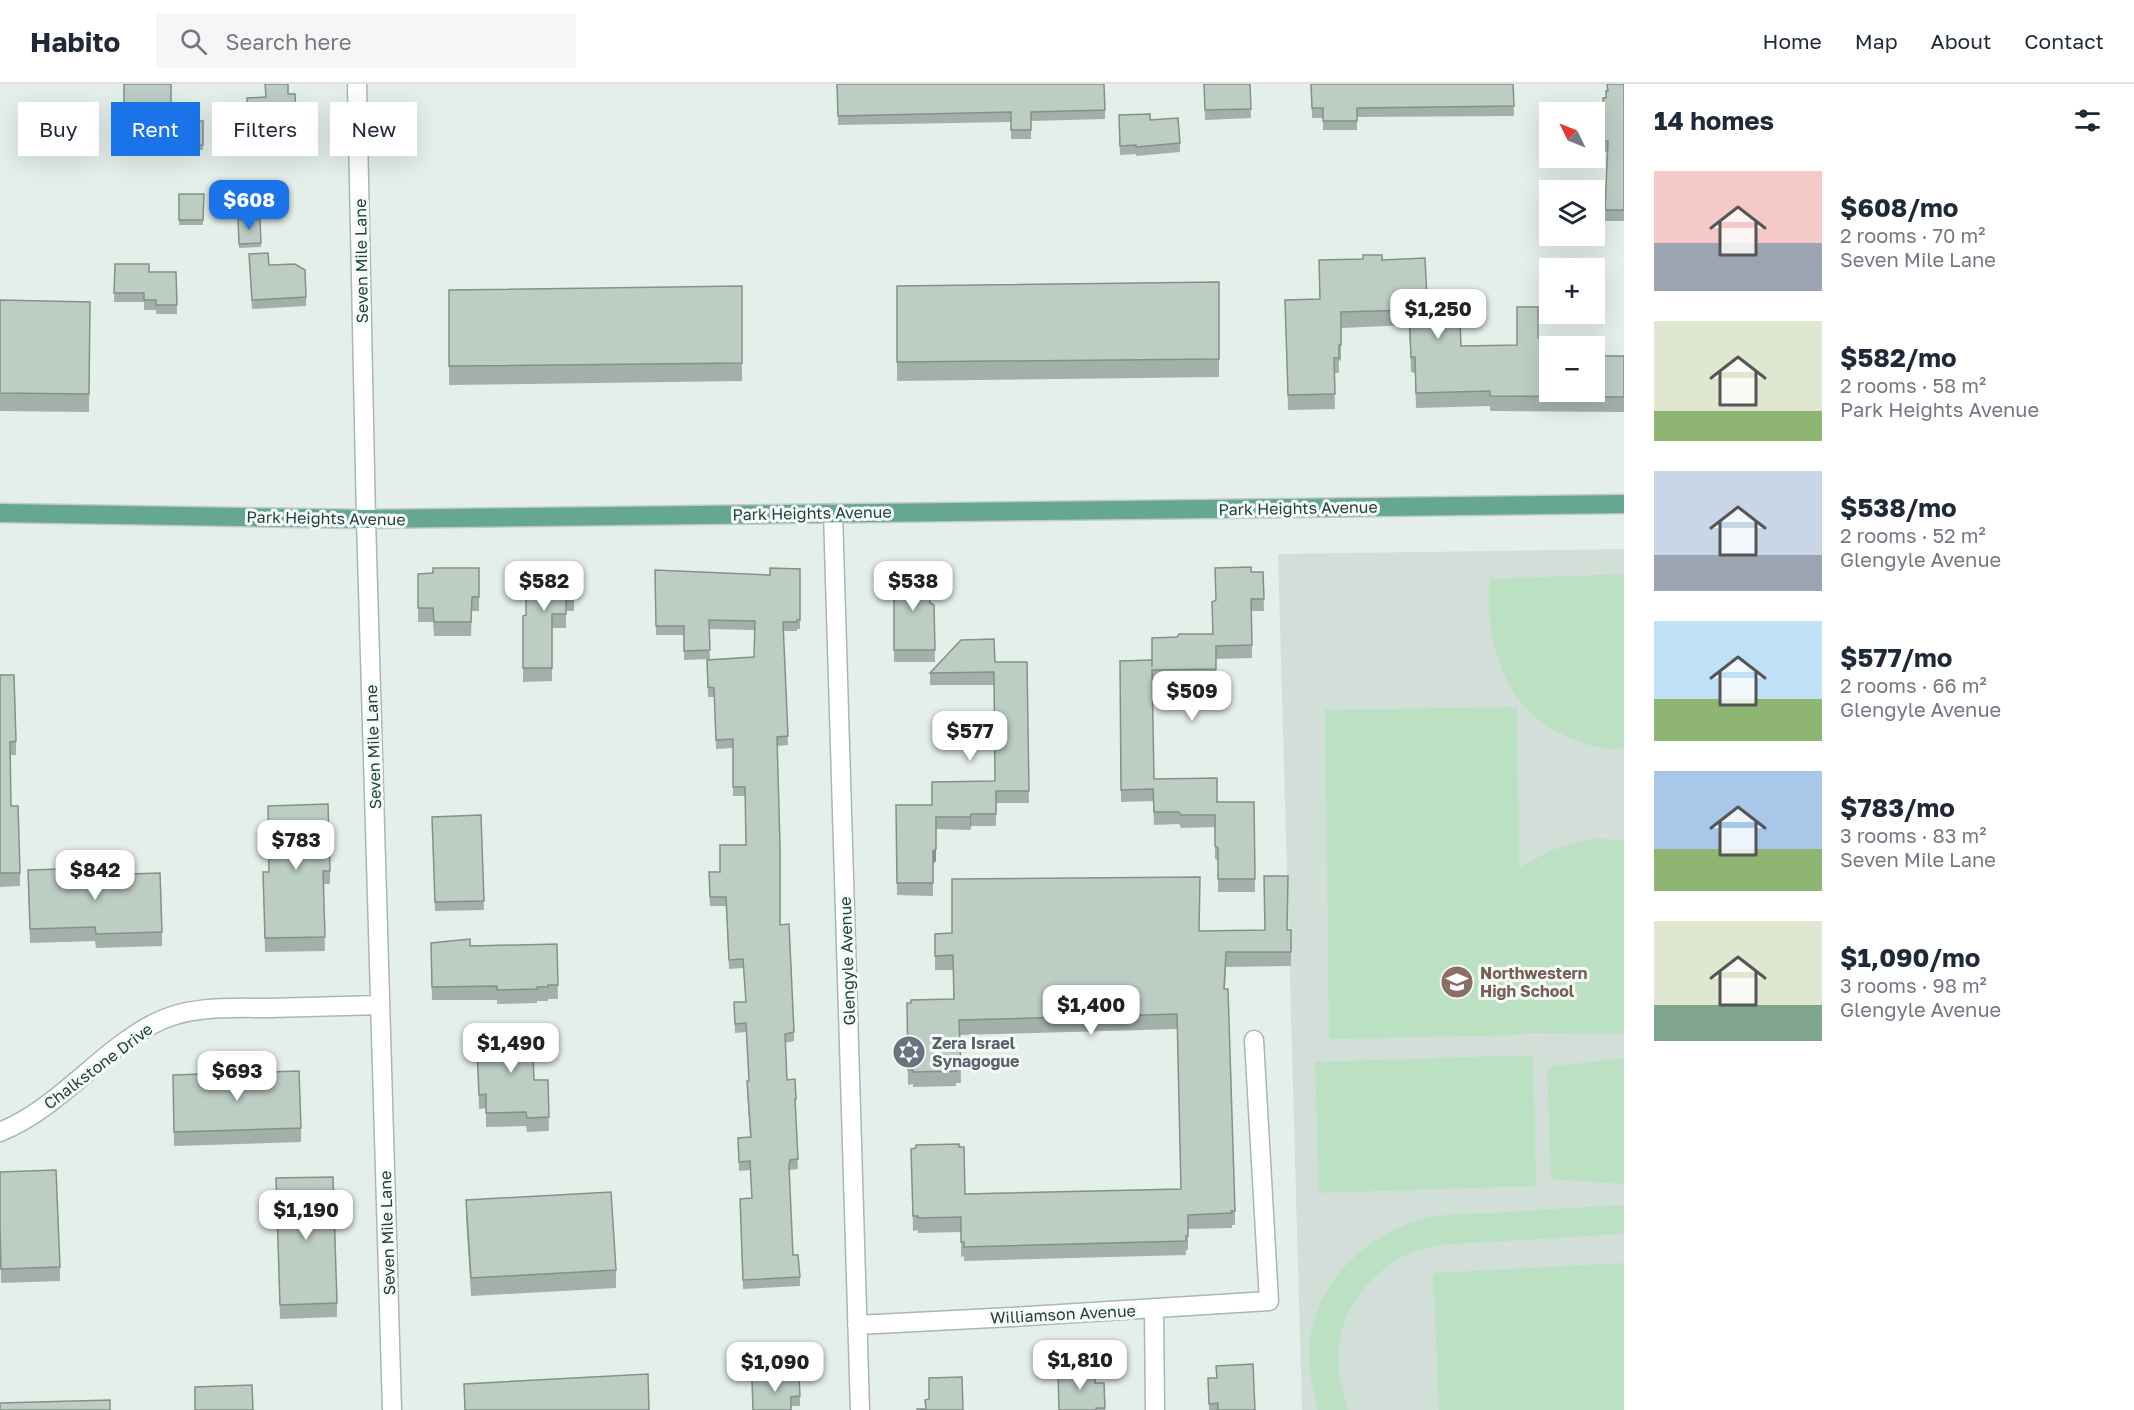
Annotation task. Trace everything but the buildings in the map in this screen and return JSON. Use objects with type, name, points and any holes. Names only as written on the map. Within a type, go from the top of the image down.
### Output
[{"type":"main road","name":"Park Heights Avenue","points":[[0,513],[366,519],[1624,504]]},
{"type":"street","name":"Seven Mile Lane","points":[[357,84],[366,519],[392,1410]]},
{"type":"street","name":"Glengyle Avenue","points":[[833,513],[860,1410]]},
{"type":"street","name":"Chalkstone Drive","points":[[0,1132],[14,1126],[67,1090],[127,1040],[170,1016],[189,1011],[229,1008],[380,1005]]},
{"type":"street","name":"Williamson Avenue","points":[[857,1325],[1269,1301],[1254,1040]]},
{"type":"street","points":[[1154,1308],[1155,1410]]},
{"type":"shaded area","name":"Northwestern High School","points":[[1624,549],[1624,1410],[1302,1410],[1278,554]]},
{"type":"green space","points":[[1624,574],[1624,748],[1604,749],[1556,732],[1526,708],[1514,693],[1505,677],[1493,640],[1489,610],[1490,579]]},
{"type":"green space","points":[[1517,707],[1519,868],[1549,851],[1593,838],[1624,841],[1624,1034],[1522,1033],[1521,1035],[1329,1039],[1325,710]]},
{"type":"green space","points":[[1533,1055],[1536,1186],[1319,1193],[1315,1062]]},
{"type":"green space","points":[[1624,1058],[1624,1184],[1551,1179],[1547,1067]]},
{"type":"green space","points":[[1624,1205],[1624,1234],[1439,1245],[1412,1253],[1394,1262],[1369,1283],[1350,1309],[1344,1324],[1338,1363],[1348,1410],[1318,1410],[1309,1356],[1312,1330],[1319,1307],[1331,1285],[1346,1265],[1385,1234],[1432,1217],[1456,1214]]},
{"type":"green space","points":[[1624,1263],[1624,1410],[1439,1410],[1433,1273]]},
{"type":"place","name":"Northwestern High School","points":[[1457,982]]},
{"type":"place","name":"Zera Israel Synagogue","points":[[909,1052]]}]
